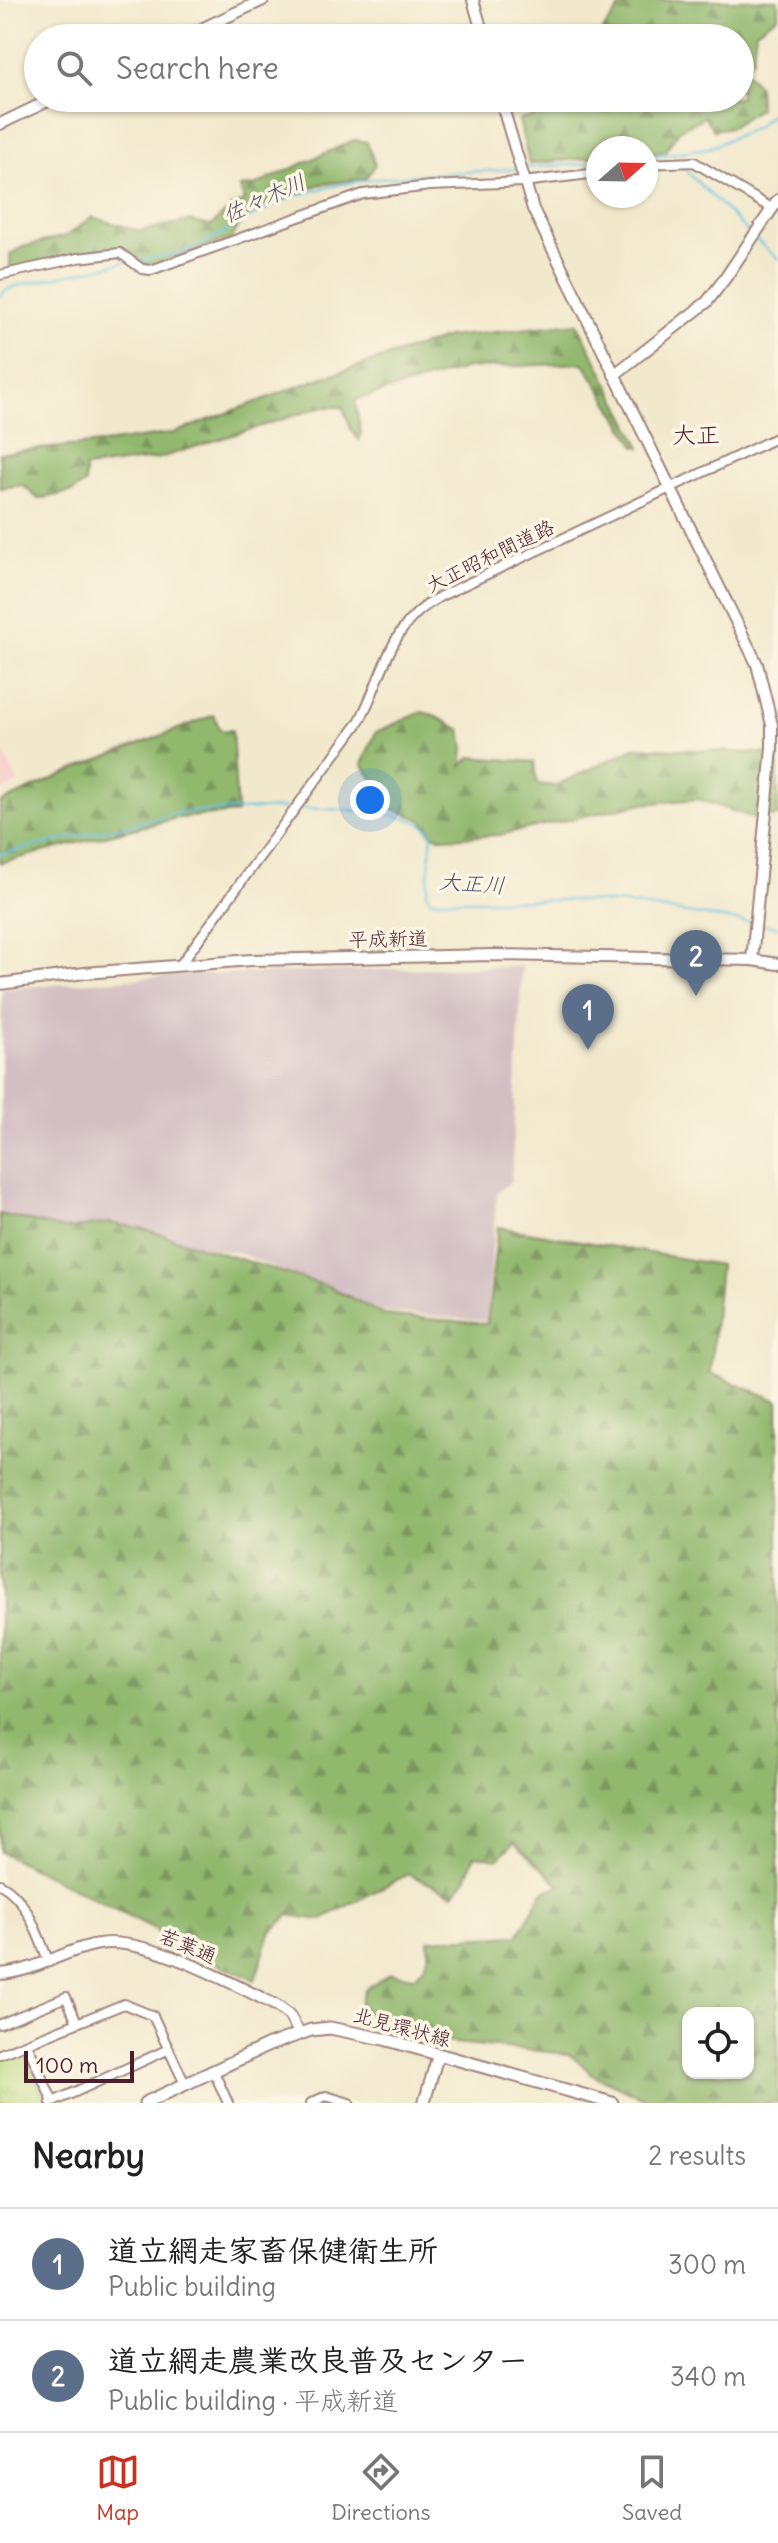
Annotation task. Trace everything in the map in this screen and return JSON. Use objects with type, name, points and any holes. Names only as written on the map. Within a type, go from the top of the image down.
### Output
[{"type":"main road","name":"北見環状線","points":[[145,2103],[213,2070],[300,2034],[311,2030],[339,2029],[438,2055],[570,2097],[612,2103]]},
{"type":"street","points":[[212,24],[263,0]]},
{"type":"street","points":[[473,0],[480,24]]},
{"type":"street","points":[[0,124],[25,112]]},
{"type":"street","points":[[504,112],[533,209],[757,664],[772,725],[772,748],[752,960]]},
{"type":"street","points":[[614,375],[707,302],[775,204],[694,162],[658,162]]},
{"type":"street","points":[[0,275],[120,253],[151,270],[363,194],[586,174]]},
{"type":"street","name":"大正昭和間道路","points":[[180,965],[359,722],[394,641],[413,614],[441,596],[778,437]]},
{"type":"street","name":"平成新道","points":[[0,984],[251,960],[494,955],[752,960],[778,964]]},
{"type":"street","points":[[0,1884],[14,1891],[21,1902],[49,1962]]},
{"type":"street","name":"若葉通","points":[[0,1974],[30,1970],[100,1944],[141,1945],[277,2006],[289,2015],[300,2034]]},
{"type":"street","points":[[0,2024],[66,1997],[77,2022]]},
{"type":"street","points":[[0,2054],[124,2004],[153,2016],[185,2084]]},
{"type":"street","points":[[27,2044],[52,2103],[169,2049]]},
{"type":"street","points":[[424,2103],[438,2055]]},
{"type":"street","points":[[213,2070],[228,2103]]},
{"type":"street","points":[[311,2103],[326,2096],[349,2103]]},
{"type":"shaded area","points":[[0,744],[18,782],[0,793]]},
{"type":"shaded area","points":[[522,966],[511,1182],[497,1192],[486,1321],[383,1311],[237,1252],[67,1231],[0,1213],[2,989],[181,975]]},
{"type":"green space","points":[[626,0],[778,0],[778,16],[756,31],[754,48],[754,24],[608,24]]},
{"type":"green space","points":[[754,81],[758,86],[759,108],[754,111]]},
{"type":"green space","points":[[547,112],[753,112],[731,127],[713,130],[705,117],[680,129],[665,151],[658,152],[658,136],[586,136],[586,158],[529,164],[519,120]]},
{"type":"green space","points":[[354,140],[367,142],[375,165],[366,178],[318,185],[260,207],[244,218],[231,239],[148,266],[120,247],[10,273],[10,255],[23,247],[66,236],[92,217],[140,231],[189,221],[211,226],[230,208],[244,201],[240,187],[254,186]]},
{"type":"green space","points":[[577,323],[641,447],[636,446],[584,363],[468,368],[355,400],[361,434],[359,440],[343,407],[321,407],[160,458],[85,468],[85,484],[72,492],[38,499],[23,485],[0,488],[0,453],[174,433],[315,380],[448,337]]},
{"type":"green space","points":[[422,712],[461,730],[464,749],[462,766],[471,757],[534,762],[537,784],[555,786],[636,747],[778,754],[778,816],[754,818],[698,799],[639,804],[499,835],[444,838],[432,835],[422,820],[390,808],[384,794],[362,764],[376,732]]},
{"type":"green space","points":[[214,715],[220,730],[232,730],[237,813],[176,818],[0,863],[0,803],[73,770]]},
{"type":"green space","points":[[0,1214],[65,1229],[110,1223],[140,1228],[330,1287],[384,1315],[487,1324],[498,1227],[720,1265],[710,1373],[778,1401],[778,2103],[655,2103],[595,2076],[569,2054],[444,2042],[402,2021],[357,2010],[365,1989],[390,1973],[413,1977],[418,1973],[427,1961],[428,1940],[518,1935],[543,1892],[560,1885],[514,1842],[498,1859],[475,1855],[466,1879],[453,1894],[408,1874],[320,1920],[289,1915],[270,1933],[255,1980],[169,1943],[155,1929],[0,1852]]},
{"type":"green space","points":[[24,2051],[45,2100],[38,2103],[0,2103],[0,2060]]},
{"type":"waterway","points":[[658,155],[709,148],[756,127],[778,108]]},
{"type":"waterway","name":"佐々木川","points":[[523,168],[586,164]]},
{"type":"waterway","name":"佐々木川","points":[[682,167],[749,233]]},
{"type":"waterway","name":"佐々木川","points":[[136,261],[188,250],[285,200],[325,188],[407,176],[517,169]]},
{"type":"waterway","name":"佐々木川","points":[[756,240],[778,259]]},
{"type":"waterway","name":"佐々木川","points":[[0,296],[16,286],[125,262]]},
{"type":"waterway","name":"大正川","points":[[0,854],[185,812],[291,808]]},
{"type":"waterway","name":"大正川","points":[[301,808],[371,812],[422,824],[432,832],[427,895],[431,900],[571,900],[627,904],[753,923]]},
{"type":"waterway","name":"大正川","points":[[759,924],[778,927]]},
{"type":"place","name":"道立網走農業改良普及センター","points":[[696,996]]},
{"type":"place","name":"道立網走家畜保健衛生所","points":[[588,1050]]},
{"type":"district","name":"大正","points":[[696,435]]}]
